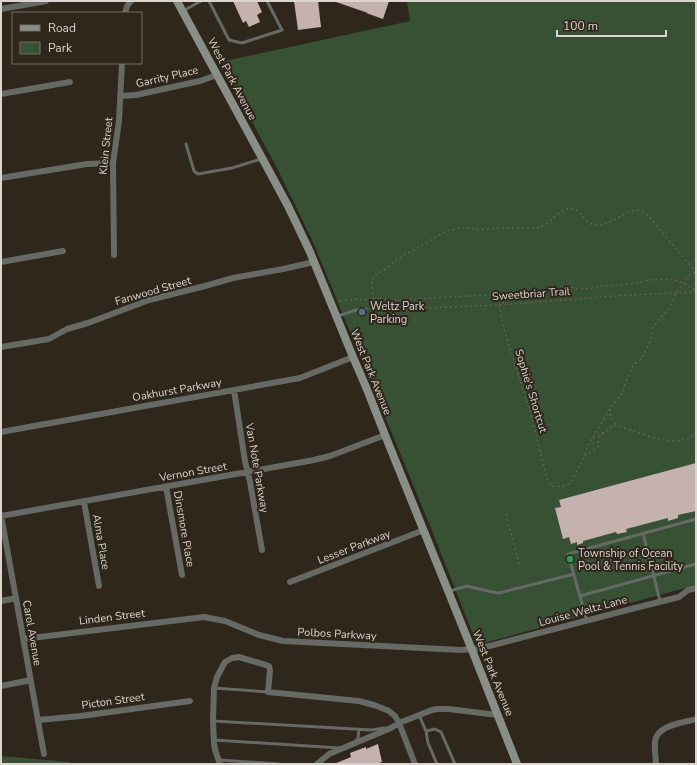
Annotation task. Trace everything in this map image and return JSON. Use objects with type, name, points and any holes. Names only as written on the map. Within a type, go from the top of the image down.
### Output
[{"type":"street","points":[[1,9],[46,1]]},
{"type":"street","points":[[125,12],[127,6],[131,1]]},
{"type":"street","name":"West Park Avenue","points":[[178,1],[288,206],[314,262],[424,530],[517,764]]},
{"type":"street","name":"Klein Street","points":[[114,255],[113,164],[119,121],[122,64]]},
{"type":"street","name":"Garrity Place","points":[[121,96],[136,95],[217,75]]},
{"type":"street","points":[[1,94],[70,82]]},
{"type":"street","points":[[1,178],[87,164],[113,164]]},
{"type":"street","points":[[1,262],[63,251]]},
{"type":"street","name":"Fanwood Street","points":[[1,347],[49,339],[67,329],[149,300],[233,278],[314,262]]},
{"type":"street","name":"Oakhurst Parkway","points":[[1,432],[300,378],[353,357]]},
{"type":"street","name":"Van Note Parkway","points":[[234,390],[247,472],[262,550]]},
{"type":"street","name":"Vernon Street","points":[[1,516],[330,456],[384,435]]},
{"type":"street","name":"Dinsmore Place","points":[[166,486],[182,575]]},
{"type":"street","name":"Alma Place","points":[[84,502],[99,586]]},
{"type":"street","name":"Carol Avenue","points":[[1,516],[44,754]]},
{"type":"street","name":"Lesser Parkway","points":[[290,582],[424,530]]},
{"type":"street","name":"Louise Weltz Lane","points":[[472,650],[679,597],[688,590],[696,588]]},
{"type":"street","points":[[1,601],[16,598]]},
{"type":"street","name":"Polbos Parkway","points":[[204,617],[225,620],[259,635],[283,641],[472,650]]},
{"type":"street","name":"Linden Street","points":[[23,639],[204,617]]},
{"type":"street","points":[[219,762],[215,750],[214,740],[214,688],[217,677],[225,662],[232,658],[239,657],[269,666],[268,692],[367,702],[389,711],[395,716],[399,723],[415,764]]},
{"type":"street","points":[[1,686],[31,680]]},
{"type":"street","name":"Picton Street","points":[[38,720],[81,716],[190,701]]},
{"type":"street","points":[[317,764],[329,754],[432,710],[443,709],[498,716]]},
{"type":"street","points":[[656,764],[655,742],[662,729],[696,719]]},
{"type":"lane","points":[[183,11],[201,1]]},
{"type":"lane","points":[[209,1],[229,40],[242,43],[282,30],[267,1]]},
{"type":"lane","points":[[186,144],[194,171],[198,174],[232,168],[263,159]]},
{"type":"lane","points":[[336,317],[356,310],[366,309]]},
{"type":"lane","points":[[587,620],[568,554],[696,519]]},
{"type":"lane","points":[[643,533],[660,601]]},
{"type":"lane","points":[[580,596],[696,564]]},
{"type":"lane","points":[[448,592],[467,586],[499,593],[574,574]]},
{"type":"lane","points":[[214,688],[268,692]]},
{"type":"lane","points":[[420,715],[426,731],[428,743],[437,764]]},
{"type":"lane","points":[[213,721],[372,730],[399,723]]},
{"type":"lane","points":[[426,731],[435,728],[442,732],[455,764]]},
{"type":"lane","points":[[353,744],[358,738],[359,729]]},
{"type":"lane","points":[[214,740],[342,748]]},
{"type":"lane","points":[[219,762],[279,764]]},
{"type":"path","points":[[374,309],[372,281],[374,276],[396,260],[446,231],[460,228],[477,230],[495,228],[537,228],[543,226],[569,208],[576,209],[590,224],[597,225],[604,224],[629,212],[637,210],[641,211],[650,218],[696,272],[688,276],[683,282],[670,307],[653,327],[650,341],[642,358],[633,366],[625,383],[623,392],[611,407],[586,449],[584,457]]},
{"type":"path","points":[[503,304],[503,297],[505,293],[520,294],[526,291],[550,291],[565,286],[581,290],[599,286],[630,284],[657,279],[672,279],[683,282],[696,291]]},
{"type":"path","name":"Sweetbriar Trail","points":[[366,309],[382,310],[499,305],[696,291]]},
{"type":"path","points":[[340,301],[355,299],[373,300],[381,298],[390,300],[489,294],[503,297]]},
{"type":"path","name":"Sophie's Shortcut","points":[[499,305],[505,333],[530,414],[548,482],[558,488],[568,484],[573,479],[584,457]]},
{"type":"path","points":[[611,407],[611,417],[618,426]]},
{"type":"path","points":[[592,439],[612,426],[618,426],[661,439],[674,441],[689,438],[696,433]]},
{"type":"path","points":[[584,457],[598,447],[600,438],[606,430]]},
{"type":"path","points":[[506,514],[520,568]]},
{"type":"green space","points":[[407,1],[696,1],[696,585],[481,644],[476,642],[433,533],[313,242],[278,170],[220,62],[410,21]]},
{"type":"green space","points":[[1,756],[70,762],[70,764],[1,764]]},
{"type":"building","points":[[233,1],[257,1],[262,12],[257,15],[260,22],[249,27],[246,21],[243,23]]},
{"type":"building","points":[[294,1],[318,1],[321,27],[298,30]]},
{"type":"building","points":[[336,1],[389,1],[383,19]]},
{"type":"building","points":[[696,463],[696,511],[678,515],[678,518],[668,521],[668,518],[626,529],[627,532],[617,534],[616,532],[583,541],[583,543],[577,545],[577,542],[571,544],[569,537],[563,539],[555,508],[561,507],[559,500]]},
{"type":"building","points":[[378,744],[382,762],[376,764],[334,764],[351,757],[350,753]]},
{"type":"place","name":"Weltz Park Parking","points":[[362,312]]},
{"type":"place","name":"Township of Ocean Pool & Tennis Facility","points":[[570,559]]}]
